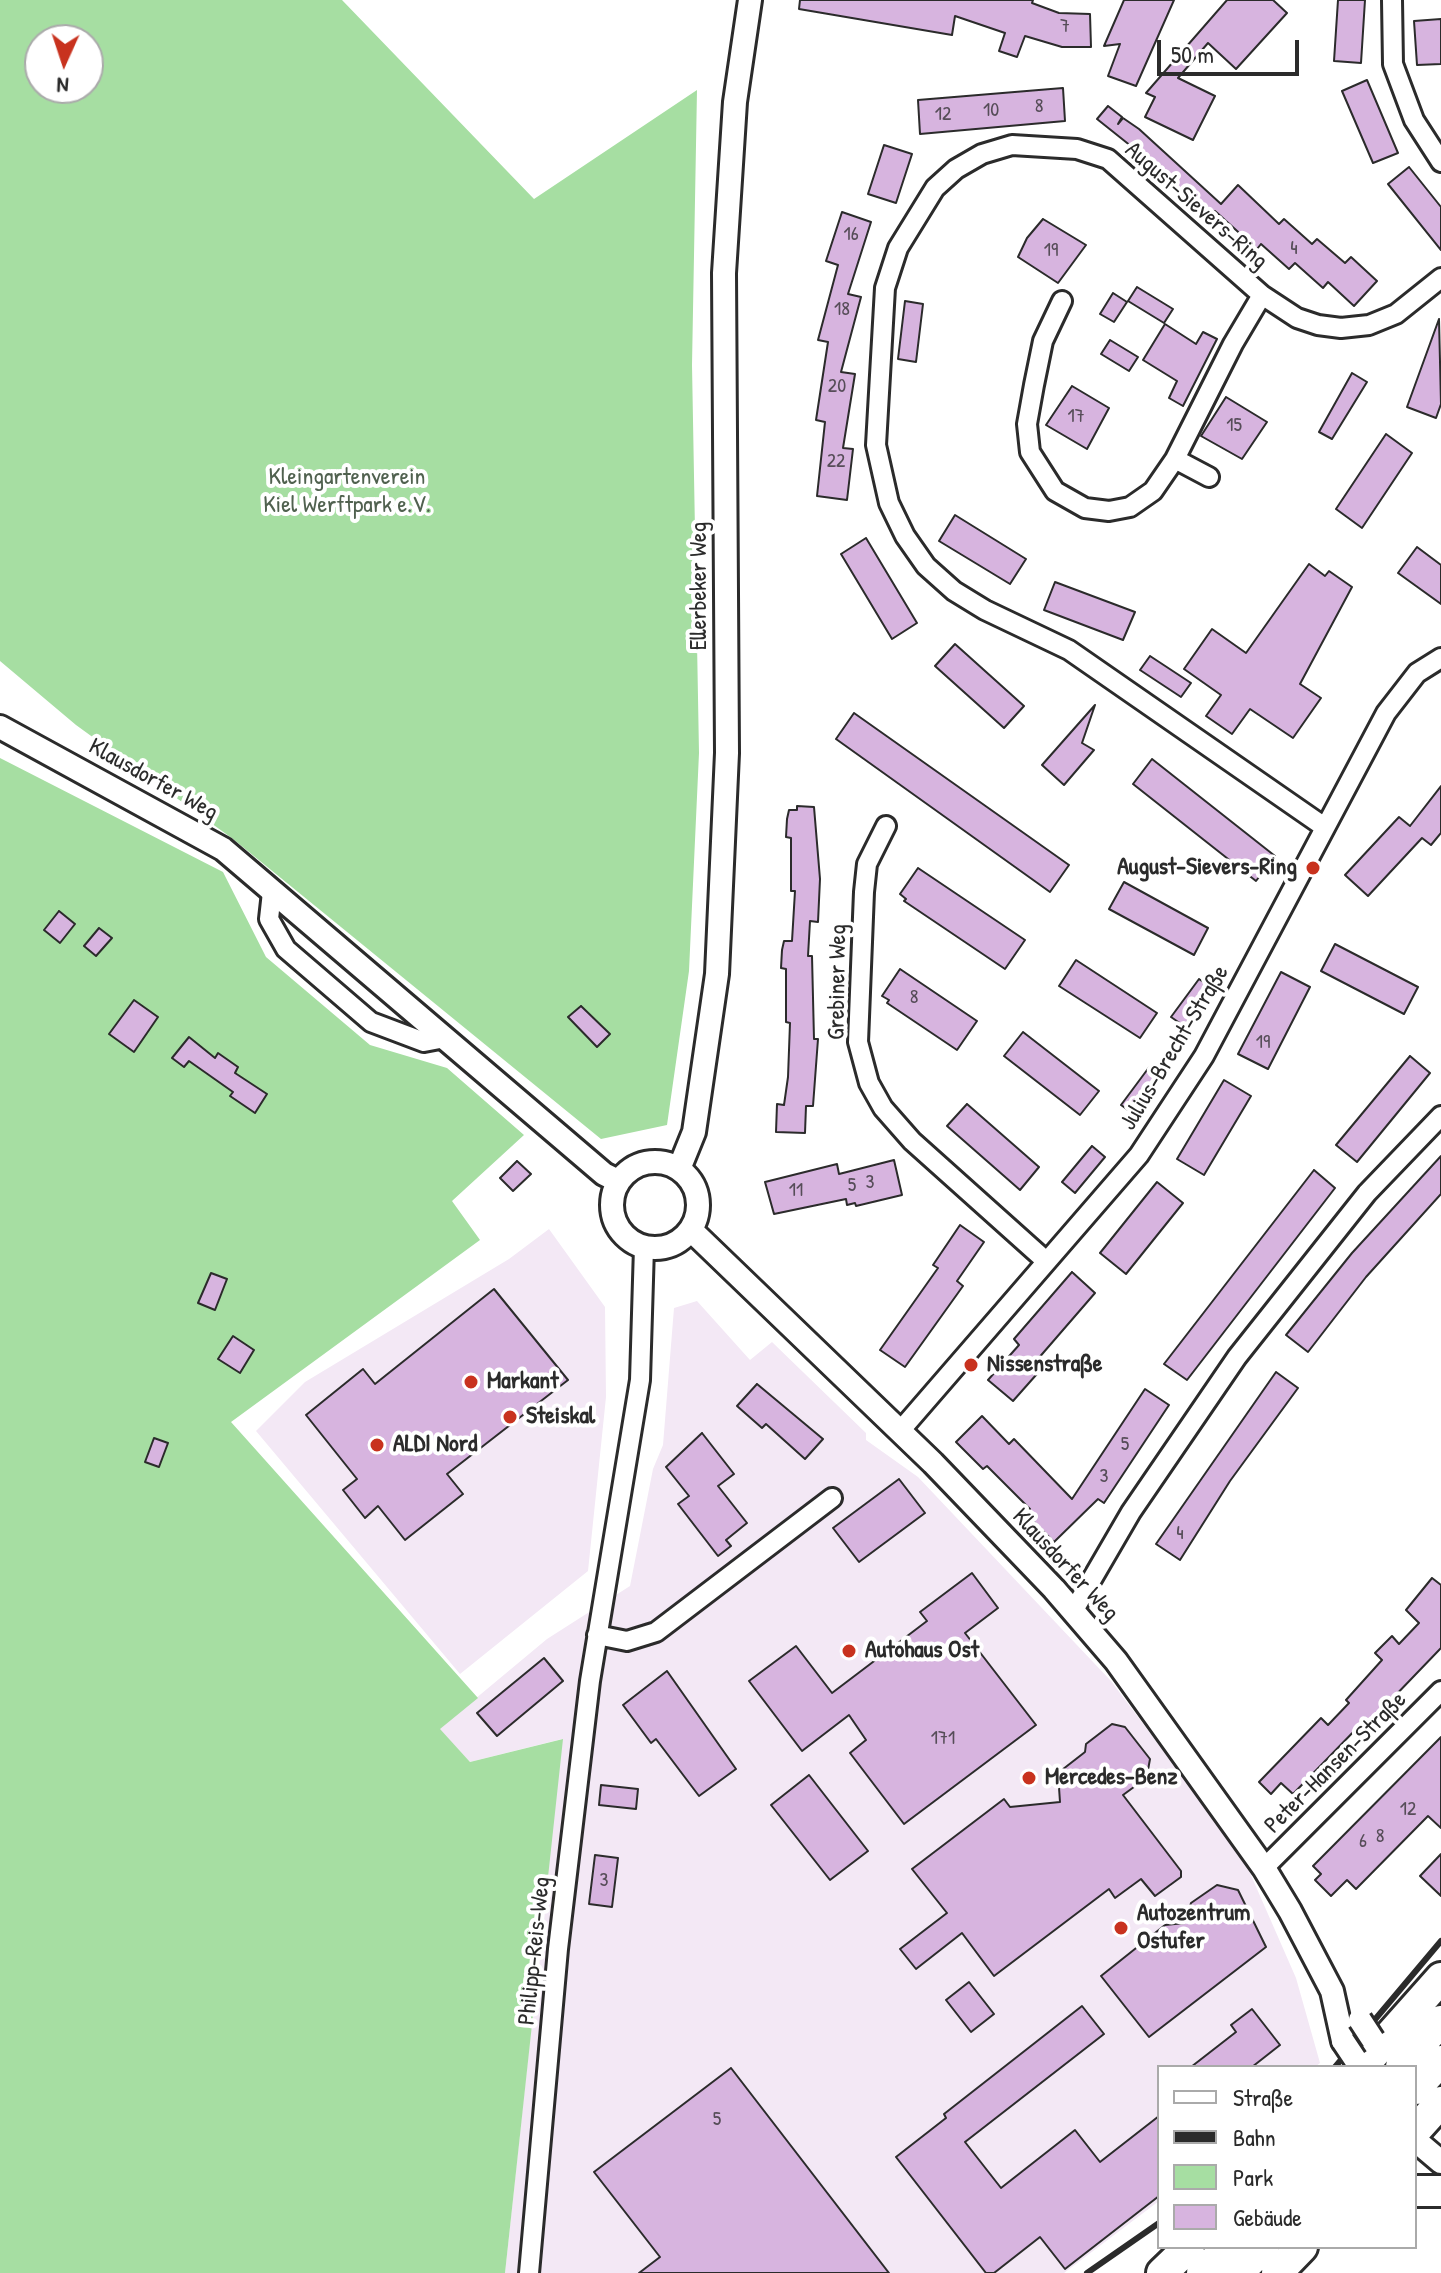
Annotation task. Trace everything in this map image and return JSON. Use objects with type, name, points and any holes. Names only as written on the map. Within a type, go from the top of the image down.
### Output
[{"type":"highway","points":[[1372,2057],[1441,1978]]},
{"type":"highway","points":[[1372,2057],[1441,2021]]},
{"type":"highway","points":[[1424,2114],[1441,2061]]},
{"type":"highway","points":[[1417,2191],[1441,2191]]},
{"type":"highway","points":[[1162,2273],[1187,2249]]},
{"type":"highway","points":[[1202,2273],[1226,2249]]},
{"type":"highway","points":[[1238,2273],[1262,2249]]},
{"type":"highway","points":[[1277,2273],[1300,2249]]},
{"type":"street","name":"Ellerbeker Weg","points":[[679,1169],[694,1132],[717,974],[727,753],[724,273],[735,102],[750,0]]},
{"type":"street","points":[[1392,0],[1393,64],[1414,120],[1441,162]]},
{"type":"street","name":"August-Sievers-Ring","points":[[1323,826],[1069,650],[985,610],[954,591],[926,566],[905,536],[889,503],[876,445],[880,324],[885,288],[898,248],[935,188],[982,154],[1012,145],[1077,149],[1108,159],[1262,295],[1297,318],[1341,328],[1369,325],[1396,314],[1441,278]]},
{"type":"street","name":"August-Sievers-Ring","points":[[1062,301],[1043,341],[1027,424],[1030,452],[1055,491],[1085,508],[1109,511],[1130,507],[1153,491],[1175,459],[1262,295]]},
{"type":"street","points":[[1175,459],[1209,477]]},
{"type":"street","name":"Julius-Brecht-Straße","points":[[900,1431],[1139,1155],[1204,1056],[1323,826],[1399,692],[1417,673],[1441,658]]},
{"type":"street","name":"Klausdorfer Weg","points":[[0,727],[223,849],[604,1174],[618,1181]]},
{"type":"street","name":"Grebiner Weg","points":[[886,826],[867,864],[864,892],[858,1042],[869,1083],[883,1108],[912,1141],[1046,1261]]},
{"type":"street","points":[[272,892],[269,919],[286,949],[371,1022],[424,1042],[445,1038]]},
{"type":"street","points":[[1074,1610],[1131,1512],[1237,1357],[1367,1193],[1441,1116]]},
{"type":"street","points":[[646,1162],[663,1162],[679,1169],[691,1181],[698,1197],[698,1214],[691,1230],[670,1246],[644,1247],[631,1241],[615,1225],[611,1203],[618,1181],[630,1169],[646,1162]]},
{"type":"street","name":"Klausdorfer Weg","points":[[691,1230],[900,1431],[1074,1610],[1116,1661],[1264,1868],[1372,2057]]},
{"type":"street","name":"Philipp-Reis-Weg","points":[[529,2273],[558,1949],[597,1635],[640,1380],[644,1247]]},
{"type":"street","points":[[597,1635],[627,1641],[656,1632],[832,1498]]},
{"type":"street","name":"Peter-Hansen-Straße","points":[[1264,1868],[1441,1691]]},
{"type":"street","name":"Klausdorfer Weg","points":[[1332,1991],[1360,2020],[1372,2057]]},
{"type":"street","points":[[1424,2114],[1441,2162]]},
{"type":"shaded area","points":[[549,1229],[605,1307],[606,1397],[588,1571],[460,1674],[256,1431],[305,1382],[509,1259]]},
{"type":"shaded area","points":[[697,1301],[750,1360],[772,1342],[866,1433],[866,1440],[918,1477],[1111,1681],[1243,1857],[1296,1978],[1320,2063],[1157,2065],[1157,2203],[1064,2273],[505,2273],[562,1739],[470,1762],[439,1729],[547,1639],[630,1586],[653,1469],[663,1445],[674,1308]]},
{"type":"green space","name":"Kleingartenverein Kiel Werftpark e.V.","points":[[0,0],[342,0],[534,199],[697,90],[692,365],[699,753],[689,971],[667,1125],[601,1139],[233,839],[76,725],[0,661]]},
{"type":"green space","points":[[0,758],[223,872],[266,957],[370,1045],[447,1068],[524,1135],[452,1201],[480,1240],[231,1422],[478,1698],[440,1729],[470,1762],[563,1739],[505,2273],[0,2273]]},
{"type":"building","points":[[800,0],[1033,0],[1032,3],[1059,13],[1090,14],[1091,47],[1062,47],[1025,36],[1017,57],[999,51],[1005,33],[955,16],[952,35],[799,9]]},
{"type":"building","points":[[1124,0],[1174,0],[1136,86],[1108,76],[1120,44],[1104,46]]},
{"type":"building","points":[[1227,0],[1273,0],[1287,13],[1236,69],[1208,43],[1178,78],[1215,96],[1193,140],[1145,117],[1155,97],[1146,93]]},
{"type":"building","points":[[1338,0],[1365,0],[1361,63],[1334,61]]},
{"type":"building","points":[[1441,19],[1441,64],[1417,65],[1414,21]]},
{"type":"building","points":[[1367,80],[1398,153],[1373,163],[1342,91]]},
{"type":"building","points":[[1063,88],[1065,121],[920,134],[918,100]]},
{"type":"building","points":[[1108,106],[1122,117],[1118,124],[1123,118],[1139,129],[1221,204],[1238,185],[1279,224],[1284,219],[1312,244],[1317,239],[1345,263],[1351,257],[1377,281],[1354,306],[1328,282],[1323,288],[1295,263],[1289,269],[1261,244],[1257,249],[1215,211],[1210,217],[1156,166],[1097,119]]},
{"type":"building","points":[[884,145],[912,154],[896,203],[868,194]]},
{"type":"building","points":[[1409,167],[1441,207],[1441,250],[1388,184]]},
{"type":"building","points":[[842,212],[871,222],[848,294],[861,297],[841,372],[855,374],[843,448],[853,449],[847,500],[817,496],[825,422],[816,420],[828,342],[818,340],[838,265],[826,261]]},
{"type":"building","points":[[1043,219],[1086,245],[1058,283],[1018,257],[1027,238]]},
{"type":"building","points":[[1137,287],[1173,309],[1164,323],[1128,301]]},
{"type":"building","points":[[1113,293],[1127,302],[1114,322],[1100,314]]},
{"type":"building","points":[[905,301],[923,304],[916,362],[898,359]]},
{"type":"building","points":[[1439,319],[1441,404],[1436,418],[1407,407]]},
{"type":"building","points":[[1165,324],[1196,344],[1203,332],[1217,339],[1183,406],[1169,398],[1177,381],[1143,360]]},
{"type":"building","points":[[1110,340],[1138,357],[1129,371],[1101,354]]},
{"type":"building","points":[[1352,373],[1367,382],[1332,439],[1319,432]]},
{"type":"building","points":[[1072,386],[1109,408],[1087,449],[1046,425]]},
{"type":"building","points":[[1226,397],[1267,422],[1242,459],[1201,436]]},
{"type":"building","points":[[1386,434],[1412,453],[1362,528],[1336,509]]},
{"type":"building","points":[[955,515],[1026,559],[1010,584],[939,541]]},
{"type":"building","points":[[866,538],[917,623],[892,639],[841,554]]},
{"type":"building","points":[[1417,547],[1441,565],[1441,604],[1398,573]]},
{"type":"building","points":[[1309,564],[1325,576],[1329,571],[1352,587],[1300,684],[1321,698],[1293,738],[1250,709],[1232,734],[1206,716],[1221,695],[1184,669],[1212,629],[1246,653]]},
{"type":"building","points":[[1055,582],[1135,612],[1123,640],[1044,610]]},
{"type":"building","points":[[955,644],[1024,706],[1004,728],[935,666]]},
{"type":"building","points":[[1150,656],[1191,683],[1181,697],[1140,670]]},
{"type":"building","points":[[1095,705],[1082,743],[1094,750],[1064,785],[1042,765]]},
{"type":"building","points":[[854,713],[1069,865],[1050,892],[836,739]]},
{"type":"building","points":[[1152,759],[1275,856],[1256,881],[1133,784]]},
{"type":"building","points":[[1441,786],[1441,833],[1431,845],[1422,838],[1368,896],[1345,875],[1399,817],[1410,826]]},
{"type":"building","points":[[797,806],[814,807],[820,879],[818,922],[810,921],[808,956],[812,956],[814,1039],[818,1039],[813,1106],[806,1106],[805,1133],[776,1132],[777,1104],[784,1105],[788,1077],[790,1023],[786,1022],[786,969],[781,968],[782,950],[784,941],[792,941],[795,891],[791,891],[791,838],[786,837],[787,819],[789,810],[797,810]]},
{"type":"building","points":[[918,868],[1025,940],[1005,969],[904,901],[906,899],[900,894]]},
{"type":"building","points":[[1124,882],[1208,928],[1194,955],[1109,909]]},
{"type":"building","points":[[59,911],[75,924],[60,943],[44,930]]},
{"type":"building","points":[[99,928],[112,938],[96,956],[84,946]]},
{"type":"building","points":[[1335,944],[1418,987],[1404,1014],[1321,971]]},
{"type":"building","points":[[1076,960],[1157,1013],[1140,1038],[1059,986]]},
{"type":"building","points":[[900,969],[977,1021],[957,1050],[887,1003],[889,1000],[882,996]]},
{"type":"building","points":[[1281,972],[1310,987],[1268,1069],[1238,1054]]},
{"type":"building","points":[[1199,979],[1212,988],[1184,1026],[1171,1017]]},
{"type":"building","points":[[134,1000],[158,1017],[134,1052],[109,1034]]},
{"type":"building","points":[[581,1006],[610,1034],[597,1047],[568,1017]]},
{"type":"building","points":[[1023,1032],[1099,1091],[1080,1115],[1004,1056]]},
{"type":"building","points":[[189,1037],[215,1058],[218,1053],[238,1067],[235,1073],[267,1094],[255,1113],[230,1096],[233,1092],[189,1061],[184,1067],[172,1058]]},
{"type":"building","points":[[1410,1056],[1430,1073],[1357,1162],[1336,1145]]},
{"type":"building","points":[[1150,1066],[1163,1075],[1135,1115],[1121,1105]]},
{"type":"building","points":[[1224,1080],[1251,1096],[1204,1175],[1177,1159]]},
{"type":"building","points":[[967,1104],[1039,1167],[1020,1190],[947,1126]]},
{"type":"building","points":[[1092,1146],[1105,1157],[1075,1193],[1062,1182]]},
{"type":"building","points":[[1441,1156],[1441,1194],[1366,1277],[1308,1352],[1286,1335],[1352,1253]]},
{"type":"building","points":[[894,1160],[902,1195],[856,1206],[855,1203],[847,1205],[846,1199],[774,1214],[765,1182],[837,1164],[839,1174]]},
{"type":"building","points":[[517,1161],[531,1174],[513,1191],[500,1178]]},
{"type":"building","points":[[1314,1170],[1335,1188],[1187,1380],[1164,1364]]},
{"type":"building","points":[[1157,1182],[1183,1203],[1126,1274],[1100,1253]]},
{"type":"building","points":[[960,1225],[984,1242],[957,1281],[963,1286],[905,1367],[880,1350],[938,1268],[933,1265]]},
{"type":"building","points":[[1072,1272],[1095,1293],[1037,1360],[1044,1366],[1013,1401],[988,1380],[1019,1345],[1014,1339]]},
{"type":"building","points":[[211,1273],[227,1279],[215,1310],[198,1303]]},
{"type":"building","points":[[494,1289],[568,1380],[447,1474],[463,1494],[405,1540],[378,1506],[365,1518],[343,1490],[357,1479],[306,1415],[363,1369],[375,1384]]},
{"type":"building","points":[[233,1336],[254,1350],[240,1373],[218,1359]]},
{"type":"building","points":[[1276,1372],[1298,1388],[1230,1481],[1180,1560],[1156,1544]]},
{"type":"building","points":[[757,1384],[823,1439],[805,1459],[766,1424],[762,1428],[737,1406]]},
{"type":"building","points":[[1145,1389],[1169,1405],[1104,1503],[1098,1499],[1054,1542],[1026,1514],[1030,1509],[987,1466],[983,1469],[956,1442],[982,1416],[1009,1444],[1014,1439],[1072,1499]]},
{"type":"building","points":[[702,1433],[734,1474],[718,1486],[747,1523],[726,1540],[731,1546],[718,1556],[678,1504],[689,1496],[666,1467]]},
{"type":"building","points":[[154,1438],[168,1443],[159,1467],[145,1462]]},
{"type":"building","points":[[899,1479],[925,1513],[859,1562],[833,1528]]},
{"type":"building","points":[[972,1573],[998,1608],[965,1633],[1036,1725],[904,1824],[850,1753],[866,1740],[849,1715],[802,1751],[749,1681],[796,1646],[832,1693],[927,1621],[920,1612]]},
{"type":"building","points":[[1432,1578],[1441,1585],[1441,1648],[1365,1727],[1361,1724],[1293,1794],[1281,1783],[1271,1794],[1259,1782],[1321,1718],[1328,1725],[1349,1703],[1346,1700],[1382,1660],[1375,1653],[1392,1636],[1399,1644],[1419,1623],[1406,1610]]},
{"type":"building","points":[[544,1658],[563,1681],[497,1736],[477,1713]]},
{"type":"building","points":[[667,1671],[736,1769],[699,1796],[656,1739],[651,1743],[623,1705]]},
{"type":"building","points":[[1112,1724],[1125,1727],[1150,1759],[1148,1770],[1138,1777],[1138,1784],[1123,1795],[1181,1871],[1181,1877],[1155,1896],[1141,1879],[1115,1898],[1109,1889],[994,1976],[962,1933],[916,1969],[900,1949],[947,1913],[912,1869],[1004,1799],[1010,1807],[1060,1802],[1058,1773],[1085,1752],[1086,1744]]},
{"type":"building","points":[[1441,1737],[1441,1828],[1428,1816],[1356,1889],[1347,1880],[1331,1896],[1315,1880],[1321,1874],[1313,1866]]},
{"type":"building","points":[[809,1775],[868,1851],[830,1880],[771,1805]]},
{"type":"building","points":[[601,1785],[638,1789],[636,1809],[599,1805]]},
{"type":"building","points":[[1441,1854],[1441,1896],[1420,1876]]},
{"type":"building","points":[[595,1855],[618,1858],[612,1907],[589,1904]]},
{"type":"building","points":[[1217,1885],[1238,1890],[1266,1947],[1149,2037],[1101,1976],[1165,1925],[1185,1923],[1191,1903]]},
{"type":"building","points":[[969,1982],[994,2014],[971,2032],[946,2000]]},
{"type":"building","points":[[1082,2006],[1104,2034],[965,2142],[1001,2188],[1075,2130],[1100,2162],[1157,2118],[1157,2198],[1065,2269],[1040,2237],[994,2273],[986,2273],[896,2157],[946,2118],[944,2114]]},
{"type":"building","points":[[1252,2009],[1280,2045],[1255,2065],[1194,2065],[1236,2032],[1231,2025]]},
{"type":"building","points":[[731,2068],[889,2273],[639,2273],[660,2257],[594,2172]]},
{"type":"railway","points":[[1337,2065],[1441,1941]]},
{"type":"railway","points":[[1087,2273],[1157,2224]]},
{"type":"place","name":"August-Sievers-Ring","points":[[1313,868]]},
{"type":"place","name":"Nissenstraße","points":[[971,1365]]},
{"type":"place","name":"Markant","points":[[471,1382]]},
{"type":"place","name":"Steiskal","points":[[510,1417]]},
{"type":"place","name":"ALDI Nord","points":[[377,1445]]},
{"type":"place","name":"Autohaus Ost","points":[[849,1651]]},
{"type":"place","name":"Mercedes-Benz","points":[[1029,1778]]},
{"type":"place","name":"Autozentrum Ostufer","points":[[1121,1928]]}]
